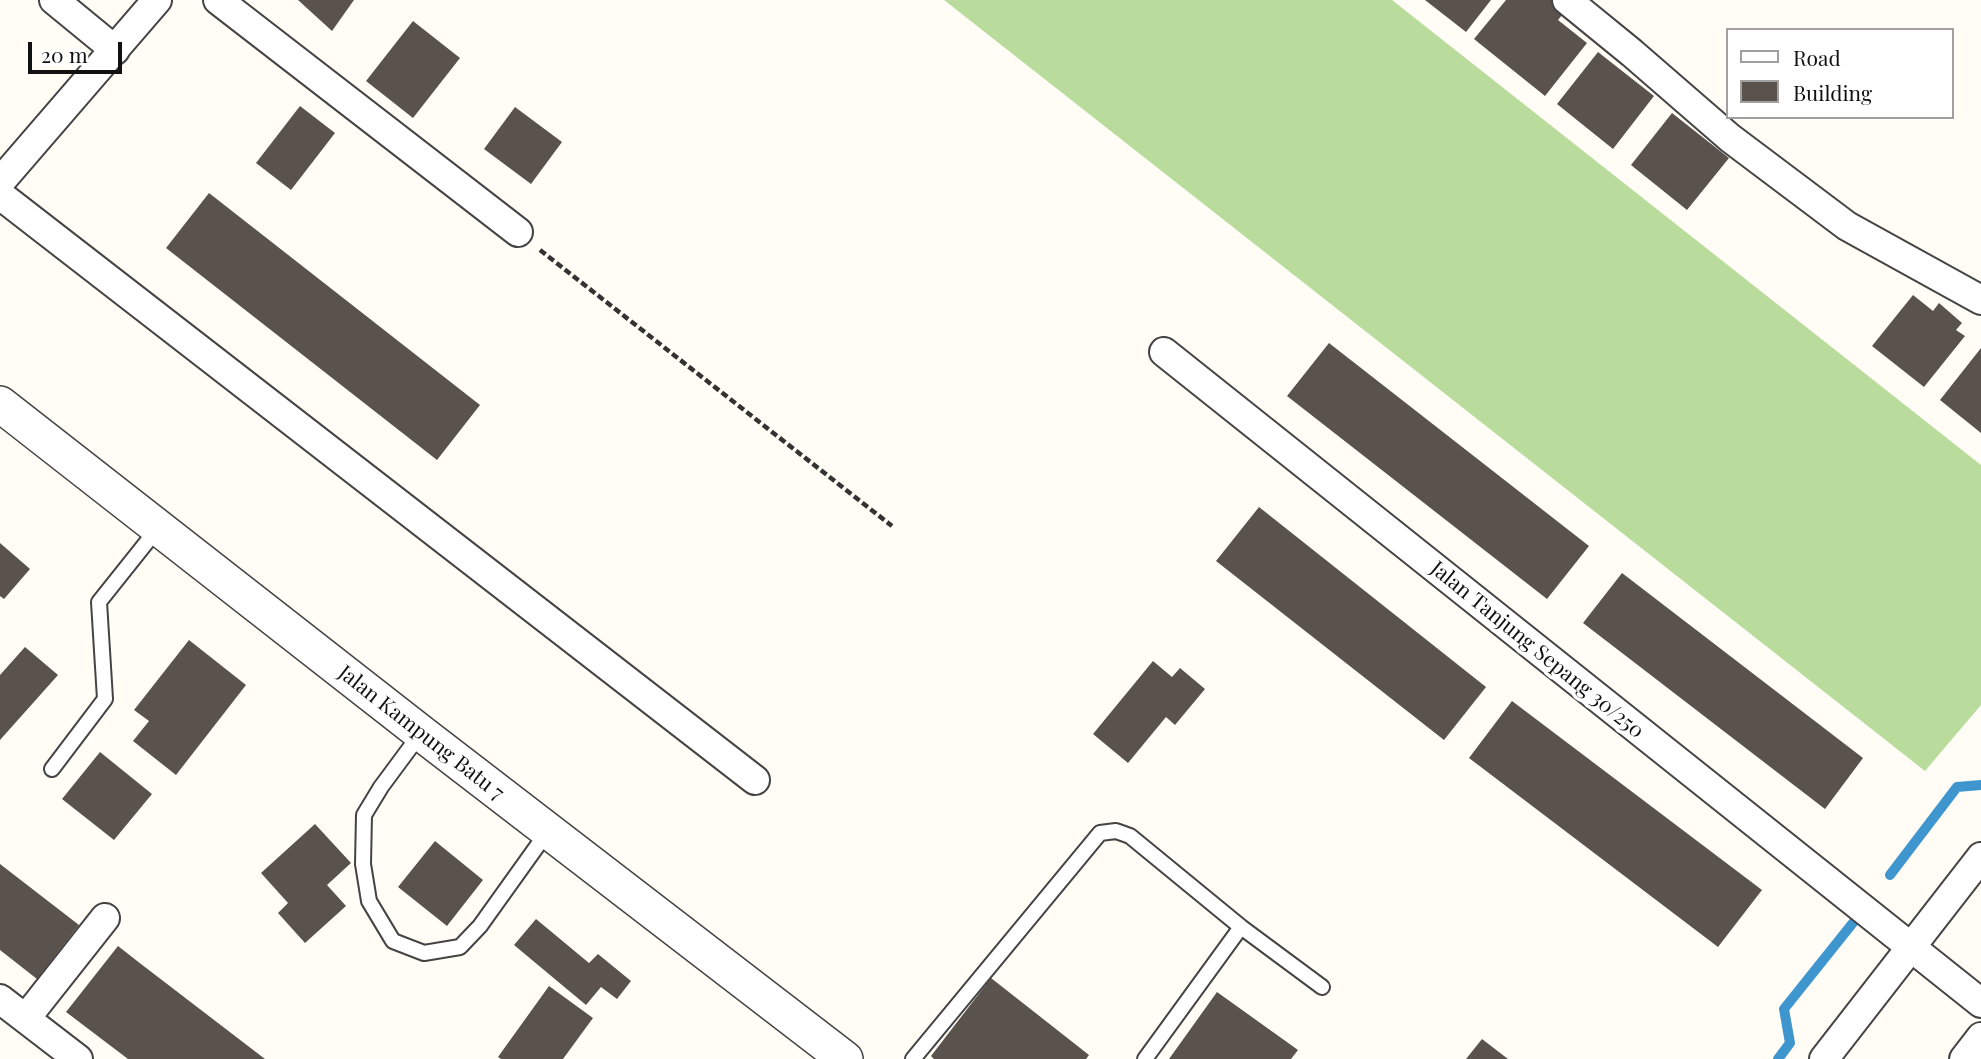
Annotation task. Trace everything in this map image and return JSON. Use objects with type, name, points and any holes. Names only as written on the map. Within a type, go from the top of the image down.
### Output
[{"type":"street","points":[[54,0],[115,51]]},
{"type":"street","points":[[0,182],[157,0]]},
{"type":"street","points":[[218,0],[518,232]]},
{"type":"street","points":[[1567,0],[1730,138],[1847,226],[1981,300]]},
{"type":"street","points":[[0,195],[755,780]]},
{"type":"street","name":"Jalan Tanjung Sepang 30/250","points":[[1164,352],[1981,1003]]},
{"type":"street","name":"Jalan Kampung Batu 7","points":[[0,404],[421,733],[845,1059]]},
{"type":"street","points":[[1824,1059],[1981,857]]},
{"type":"street","points":[[26,1018],[105,918]]},
{"type":"street","points":[[0,999],[78,1059]]},
{"type":"street","points":[[1964,1059],[1981,1037]]},
{"type":"lane","points":[[52,769],[104,699],[99,602],[159,527]]},
{"type":"lane","points":[[421,733],[364,816],[363,864],[369,901],[393,941],[424,953],[460,947],[480,926],[548,831]]},
{"type":"lane","points":[[913,1059],[1100,832],[1116,831],[1130,836],[1241,927],[1322,987]]},
{"type":"lane","points":[[1146,1059],[1241,927]]},
{"type":"path","points":[[518,232],[891,526]]},
{"type":"green space","points":[[944,0],[1392,0],[1981,465],[1981,705],[1925,771]]},
{"type":"building","points":[[298,0],[354,0],[332,31]]},
{"type":"building","points":[[1425,0],[1491,0],[1466,32]]},
{"type":"building","points":[[1506,0],[1556,0],[1567,9],[1558,20],[1587,43],[1545,96],[1474,39]]},
{"type":"building","points":[[413,21],[460,58],[413,118],[366,81]]},
{"type":"building","points":[[1598,52],[1654,96],[1613,149],[1557,104]]},
{"type":"building","points":[[300,106],[335,133],[291,190],[256,163]]},
{"type":"building","points":[[515,107],[562,142],[531,184],[484,149]]},
{"type":"building","points":[[1672,113],[1729,158],[1687,210],[1631,165]]},
{"type":"building","points":[[209,193],[480,405],[437,460],[166,248]]},
{"type":"building","points":[[1913,295],[1933,311],[1939,303],[1962,323],[1956,330],[1965,336],[1924,387],[1872,346]]},
{"type":"building","points":[[1329,343],[1589,546],[1547,599],[1287,396]]},
{"type":"building","points":[[1981,348],[1981,433],[1940,400]]},
{"type":"building","points":[[1259,507],[1486,687],[1444,740],[1216,561]]},
{"type":"building","points":[[0,543],[30,569],[4,599],[0,596]]},
{"type":"building","points":[[1622,573],[1863,758],[1825,809],[1583,623]]},
{"type":"building","points":[[189,640],[246,685],[176,775],[133,741],[149,721],[134,710]]},
{"type":"building","points":[[25,647],[58,675],[0,740],[0,675]]},
{"type":"building","points":[[1153,661],[1172,677],[1180,668],[1205,689],[1175,725],[1166,717],[1128,763],[1093,734]]},
{"type":"building","points":[[1512,701],[1762,890],[1718,947],[1469,758]]},
{"type":"building","points":[[100,752],[152,794],[114,840],[62,799]]},
{"type":"building","points":[[315,824],[351,863],[327,885],[346,906],[305,943],[278,913],[288,903],[261,873]]},
{"type":"building","points":[[435,841],[483,880],[447,926],[398,887]]},
{"type":"building","points":[[0,864],[79,925],[37,979],[0,950]]},
{"type":"building","points":[[536,919],[589,963],[598,954],[631,981],[617,999],[601,987],[586,1005],[514,945]]},
{"type":"building","points":[[118,946],[265,1059],[128,1059],[66,1012]]},
{"type":"building","points":[[991,978],[1089,1055],[1086,1059],[934,1059],[931,1056]]},
{"type":"building","points":[[549,986],[593,1018],[563,1059],[498,1057]]},
{"type":"building","points":[[1217,992],[1298,1050],[1291,1059],[1169,1059]]},
{"type":"building","points":[[1482,1039],[1508,1059],[1466,1059]]},
{"type":"waterway","points":[[1890,875],[1957,787],[1981,785]]},
{"type":"waterway","points":[[1778,1059],[1790,1043],[1784,1009],[1856,919]]}]
